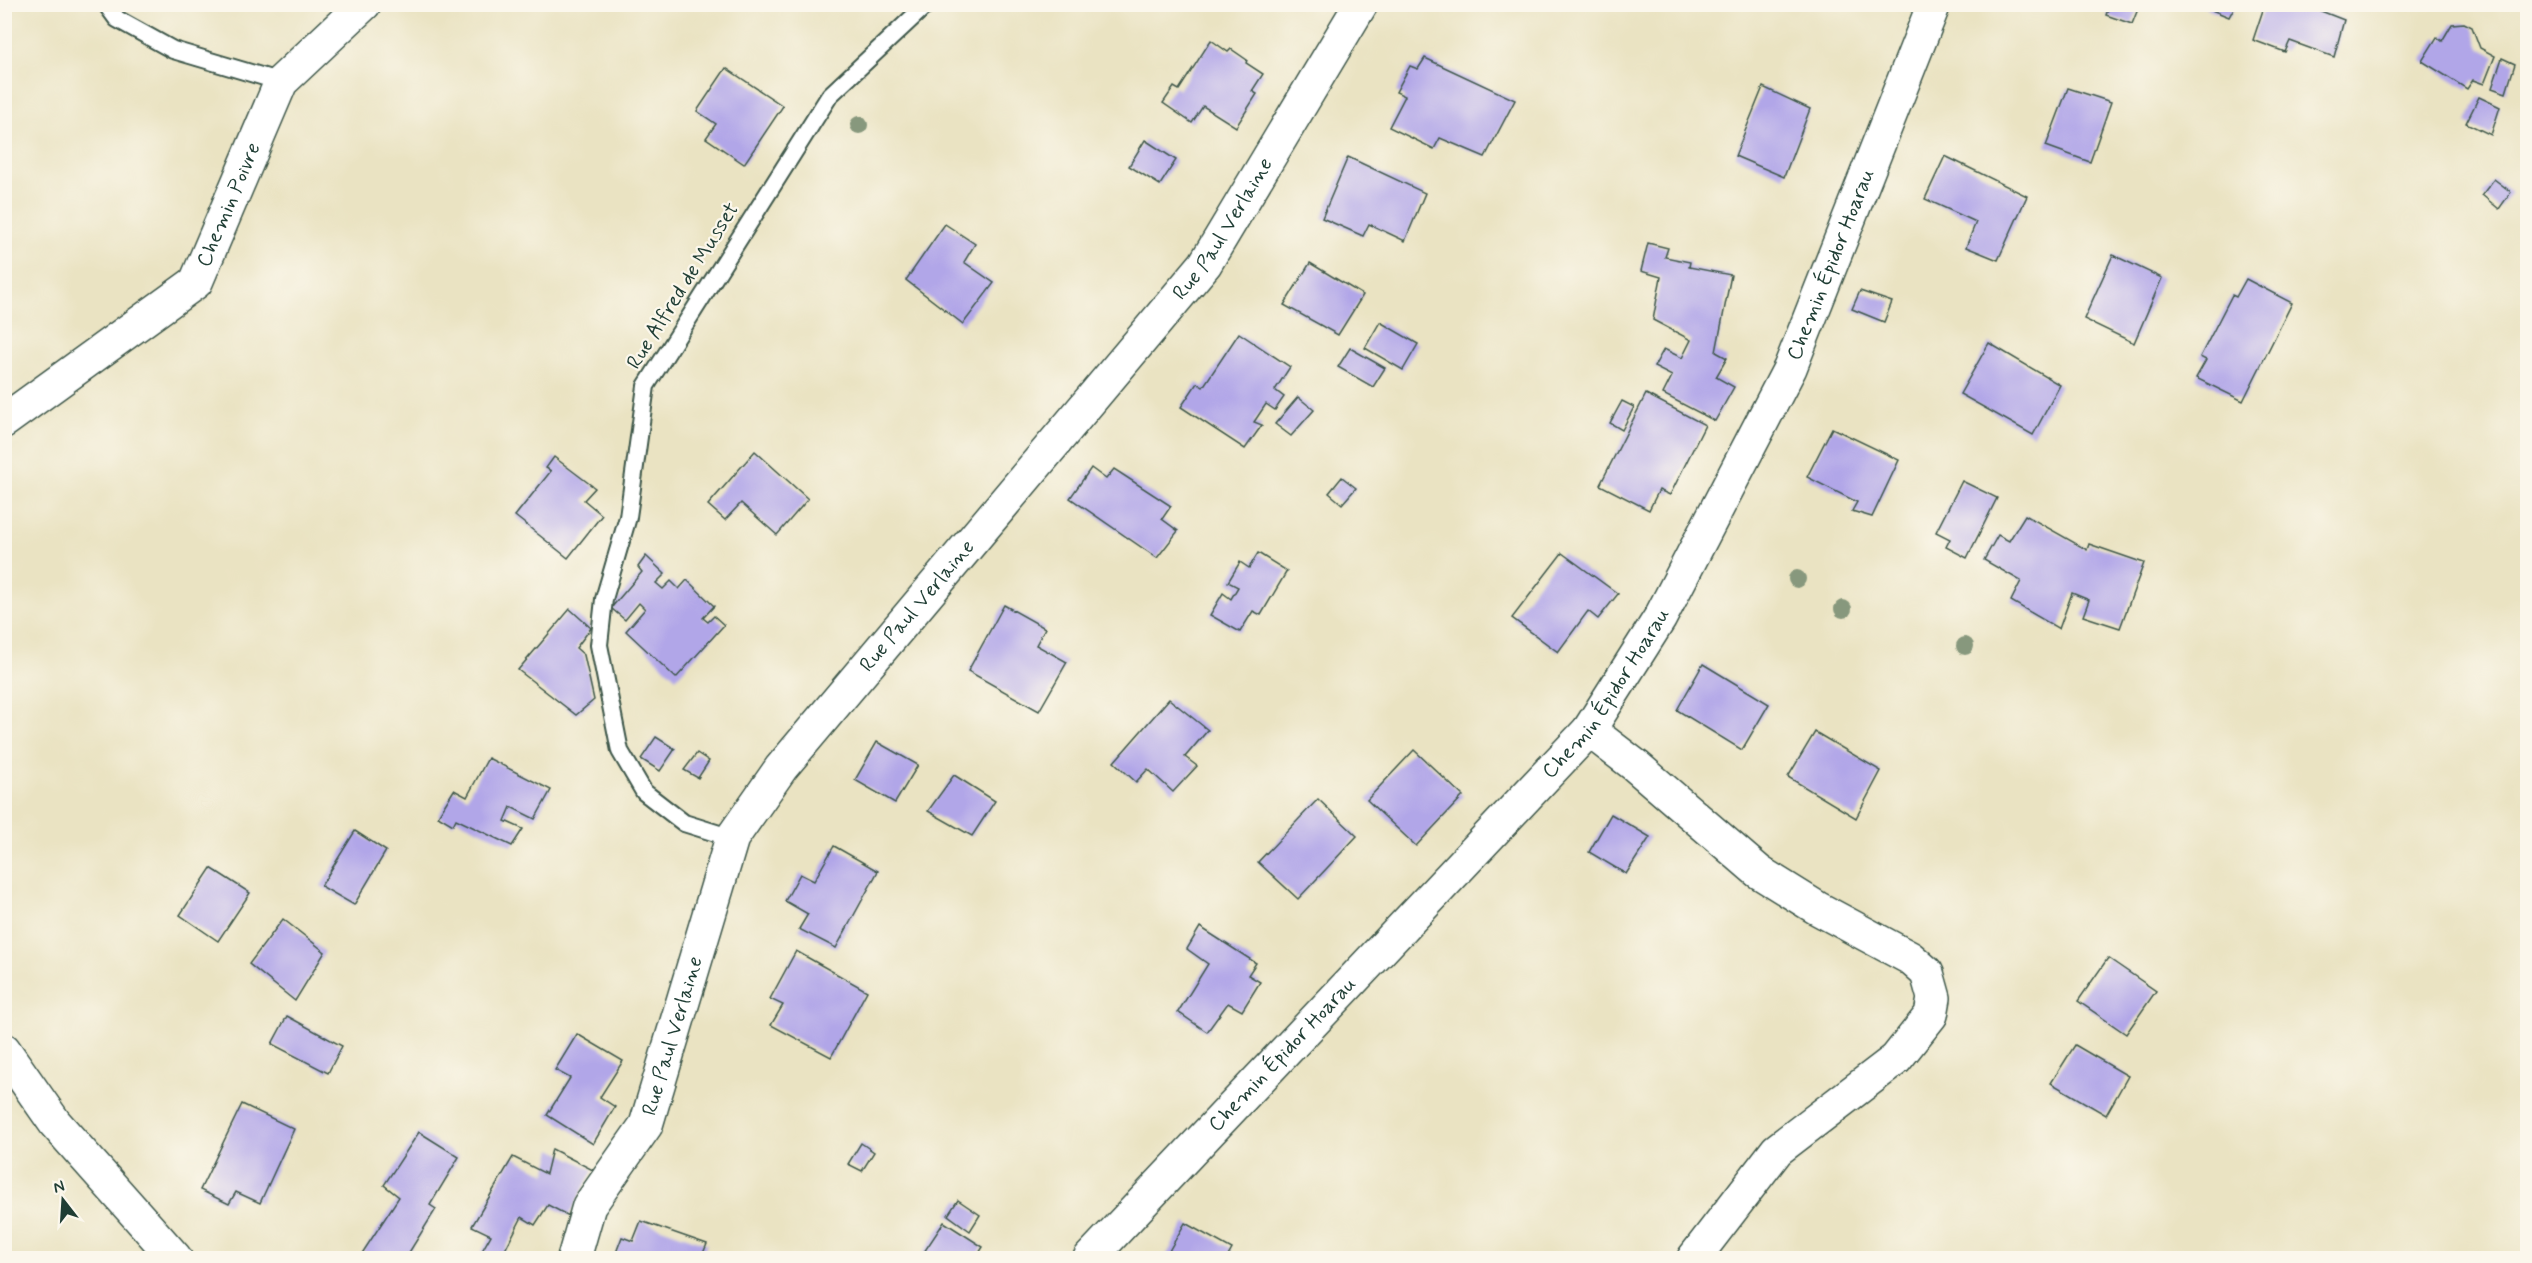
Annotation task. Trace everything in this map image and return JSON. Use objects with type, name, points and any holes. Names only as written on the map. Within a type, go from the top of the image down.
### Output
[{"type":"street","name":"Chemin Poivre","points":[[4,421],[196,282],[281,82],[364,4]]},
{"type":"street","name":"Rue Paul Verlaine","points":[[574,1258],[589,1206],[646,1125],[732,838],[781,768],[1205,264],[1361,4]]},
{"type":"street","name":"Chemin Épidor Hoarau","points":[[1090,1258],[1589,730],[1660,618],[1790,368],[1934,4]]},
{"type":"street","points":[[1589,730],[1636,766],[1759,872],[1817,908],[1910,958],[1927,973],[1935,998],[1931,1015],[1896,1059],[1777,1150],[1694,1258]]},
{"type":"street","points":[[4,1050],[56,1123],[175,1258]]},
{"type":"lane","points":[[106,4],[117,19],[173,50],[281,82]]},
{"type":"lane","name":"Rue Alfred de Musset","points":[[732,838],[684,824],[644,792],[620,751],[599,645],[604,599],[628,517],[646,386],[830,95],[927,4]]},
{"type":"building","points":[[2110,4],[2140,4],[2132,24],[2106,15]]},
{"type":"building","points":[[2197,4],[2236,4],[2229,17]]},
{"type":"building","points":[[2265,4],[2303,4],[2344,20],[2334,57],[2290,41],[2285,52],[2253,40]]},
{"type":"building","points":[[2464,23],[2472,27],[2480,48],[2495,56],[2484,84],[2473,80],[2467,89],[2422,61],[2437,37],[2442,41],[2452,24]]},
{"type":"building","points":[[1211,40],[1228,52],[1231,49],[1263,74],[1252,91],[1257,94],[1236,127],[1203,106],[1192,123],[1163,103],[1174,87],[1179,90]]},
{"type":"building","points":[[1425,58],[1515,100],[1485,157],[1440,138],[1434,149],[1389,127],[1405,96],[1396,92],[1410,66],[1418,69]]},
{"type":"building","points":[[2502,58],[2515,64],[2506,93],[2492,88]]},
{"type":"building","points":[[726,68],[783,106],[744,164],[706,138],[716,124],[697,111]]},
{"type":"building","points":[[1763,87],[1810,109],[1784,177],[1735,156]]},
{"type":"building","points":[[2068,88],[2111,102],[2090,162],[2046,146]]},
{"type":"building","points":[[2479,97],[2500,107],[2491,135],[2466,123]]},
{"type":"building","points":[[1145,140],[1176,160],[1160,185],[1129,166]]},
{"type":"building","points":[[1945,156],[2027,196],[1998,260],[1966,247],[1976,222],[1925,199]]},
{"type":"building","points":[[1348,157],[1425,193],[1405,241],[1369,224],[1363,236],[1322,218]]},
{"type":"building","points":[[2494,179],[2511,192],[2499,209],[2482,195]]},
{"type":"building","points":[[945,224],[975,244],[964,262],[994,283],[963,324],[906,280]]},
{"type":"building","points":[[1648,243],[1668,248],[1665,257],[1690,262],[1689,267],[1731,275],[1716,352],[1727,358],[1716,377],[1734,387],[1715,421],[1663,394],[1672,376],[1654,367],[1664,349],[1682,358],[1691,340],[1653,320],[1661,277],[1641,271]]},
{"type":"building","points":[[2113,255],[2162,278],[2134,343],[2084,319]]},
{"type":"building","points":[[1310,263],[1363,295],[1338,335],[1284,305]]},
{"type":"building","points":[[2246,279],[2292,303],[2243,401],[2196,378],[2206,360],[2200,357],[2232,295],[2236,297]]},
{"type":"building","points":[[1860,291],[1892,302],[1884,322],[1852,309]]},
{"type":"building","points":[[1380,322],[1418,344],[1403,370],[1365,348]]},
{"type":"building","points":[[1239,333],[1290,367],[1275,390],[1284,397],[1275,410],[1266,404],[1254,422],[1262,425],[1245,449],[1181,407],[1197,383],[1203,387]]},
{"type":"building","points":[[1989,343],[2060,385],[2033,435],[1960,394]]},
{"type":"building","points":[[1350,348],[1385,368],[1373,387],[1338,367]]},
{"type":"building","points":[[1646,394],[1705,425],[1670,495],[1659,490],[1649,510],[1600,485]]},
{"type":"building","points":[[1298,397],[1314,410],[1291,436],[1275,424]]},
{"type":"building","points":[[1622,401],[1634,407],[1622,430],[1610,423]]},
{"type":"building","points":[[1832,428],[1899,460],[1872,517],[1852,511],[1857,502],[1807,477]]},
{"type":"building","points":[[755,451],[808,499],[777,535],[741,503],[725,520],[708,505]]},
{"type":"building","points":[[554,457],[595,488],[584,500],[602,515],[568,558],[515,516],[551,471],[546,468]]},
{"type":"building","points":[[1091,468],[1106,479],[1114,469],[1171,506],[1162,519],[1178,531],[1157,558],[1070,498]]},
{"type":"building","points":[[1342,477],[1356,488],[1342,504],[1329,493]]},
{"type":"building","points":[[1962,481],[1997,498],[1967,558],[1946,547],[1950,539],[1936,532]]},
{"type":"building","points":[[2025,515],[2087,550],[2089,544],[2144,563],[2120,628],[2083,616],[2089,600],[2072,593],[2059,629],[2011,601],[2021,581],[1984,560],[1998,535],[2009,541]]},
{"type":"building","points":[[1258,553],[1287,571],[1261,615],[1253,611],[1240,632],[1210,615],[1223,593],[1231,599],[1238,587],[1228,582],[1240,562],[1249,568]]},
{"type":"building","points":[[1562,553],[1618,594],[1598,619],[1588,611],[1558,652],[1512,618]]},
{"type":"building","points":[[646,556],[665,574],[656,583],[663,589],[671,581],[679,589],[687,580],[714,606],[703,618],[708,622],[714,616],[724,625],[676,678],[626,631],[645,609],[639,603],[625,620],[611,608],[642,572],[638,567]]},
{"type":"building","points":[[1004,605],[1045,628],[1036,645],[1067,662],[1039,711],[968,671]]},
{"type":"building","points":[[570,609],[591,628],[576,648],[584,655],[594,700],[576,715],[518,670]]},
{"type":"building","points":[[1703,664],[1769,704],[1742,750],[1677,710]]},
{"type":"building","points":[[1169,699],[1208,730],[1185,757],[1197,766],[1173,792],[1148,769],[1136,782],[1114,762]]},
{"type":"building","points":[[1815,732],[1881,771],[1856,818],[1788,777]]},
{"type":"building","points":[[656,737],[675,749],[660,771],[641,759]]},
{"type":"building","points":[[877,742],[918,765],[895,803],[855,780]]},
{"type":"building","points":[[1414,750],[1463,796],[1416,846],[1367,800]]},
{"type":"building","points":[[697,753],[709,761],[698,778],[684,770]]},
{"type":"building","points":[[488,758],[551,790],[535,819],[511,807],[505,821],[523,829],[512,846],[456,819],[453,825],[438,816],[454,790],[467,797]]},
{"type":"building","points":[[954,775],[995,801],[972,836],[928,811]]},
{"type":"building","points":[[1318,799],[1357,836],[1298,899],[1258,862]]},
{"type":"building","points":[[1611,814],[1650,837],[1626,874],[1589,852]]},
{"type":"building","points":[[355,831],[386,851],[354,905],[321,886]]},
{"type":"building","points":[[834,846],[878,871],[836,948],[799,929],[808,914],[785,901],[800,874],[814,881]]},
{"type":"building","points":[[211,868],[250,893],[218,941],[180,915]]},
{"type":"building","points":[[283,919],[325,952],[295,1001],[249,964]]},
{"type":"building","points":[[1200,927],[1256,963],[1248,975],[1260,982],[1242,1011],[1228,1003],[1207,1032],[1178,1012],[1208,964],[1187,949]]},
{"type":"building","points":[[796,951],[867,991],[831,1057],[771,1025],[783,1005],[770,999]]},
{"type":"building","points":[[2108,958],[2156,991],[2126,1034],[2078,1001]]},
{"type":"building","points":[[287,1016],[342,1046],[328,1073],[272,1044]]},
{"type":"building","points":[[577,1034],[623,1061],[600,1097],[615,1107],[593,1144],[547,1115],[570,1078],[555,1070]]},
{"type":"building","points":[[2075,1045],[2128,1076],[2106,1115],[2051,1083]]},
{"type":"building","points":[[242,1104],[294,1129],[260,1203],[236,1192],[229,1204],[200,1190]]},
{"type":"building","points":[[419,1132],[459,1157],[430,1205],[436,1209],[408,1254],[414,1258],[359,1258],[399,1197],[384,1185]]},
{"type":"building","points":[[861,1143],[874,1152],[862,1171],[848,1164]]},
{"type":"building","points":[[552,1149],[593,1170],[569,1216],[548,1205],[535,1225],[522,1217],[504,1252],[516,1258],[478,1258],[491,1235],[472,1226],[513,1157],[546,1174]]},
{"type":"building","points":[[958,1200],[980,1215],[970,1231],[948,1215]]},
{"type":"building","points":[[641,1221],[707,1244],[701,1258],[614,1258],[622,1237],[633,1241]]},
{"type":"building","points":[[944,1222],[983,1247],[976,1258],[920,1258]]},
{"type":"building","points":[[1185,1223],[1232,1249],[1227,1258],[1165,1258]]}]
